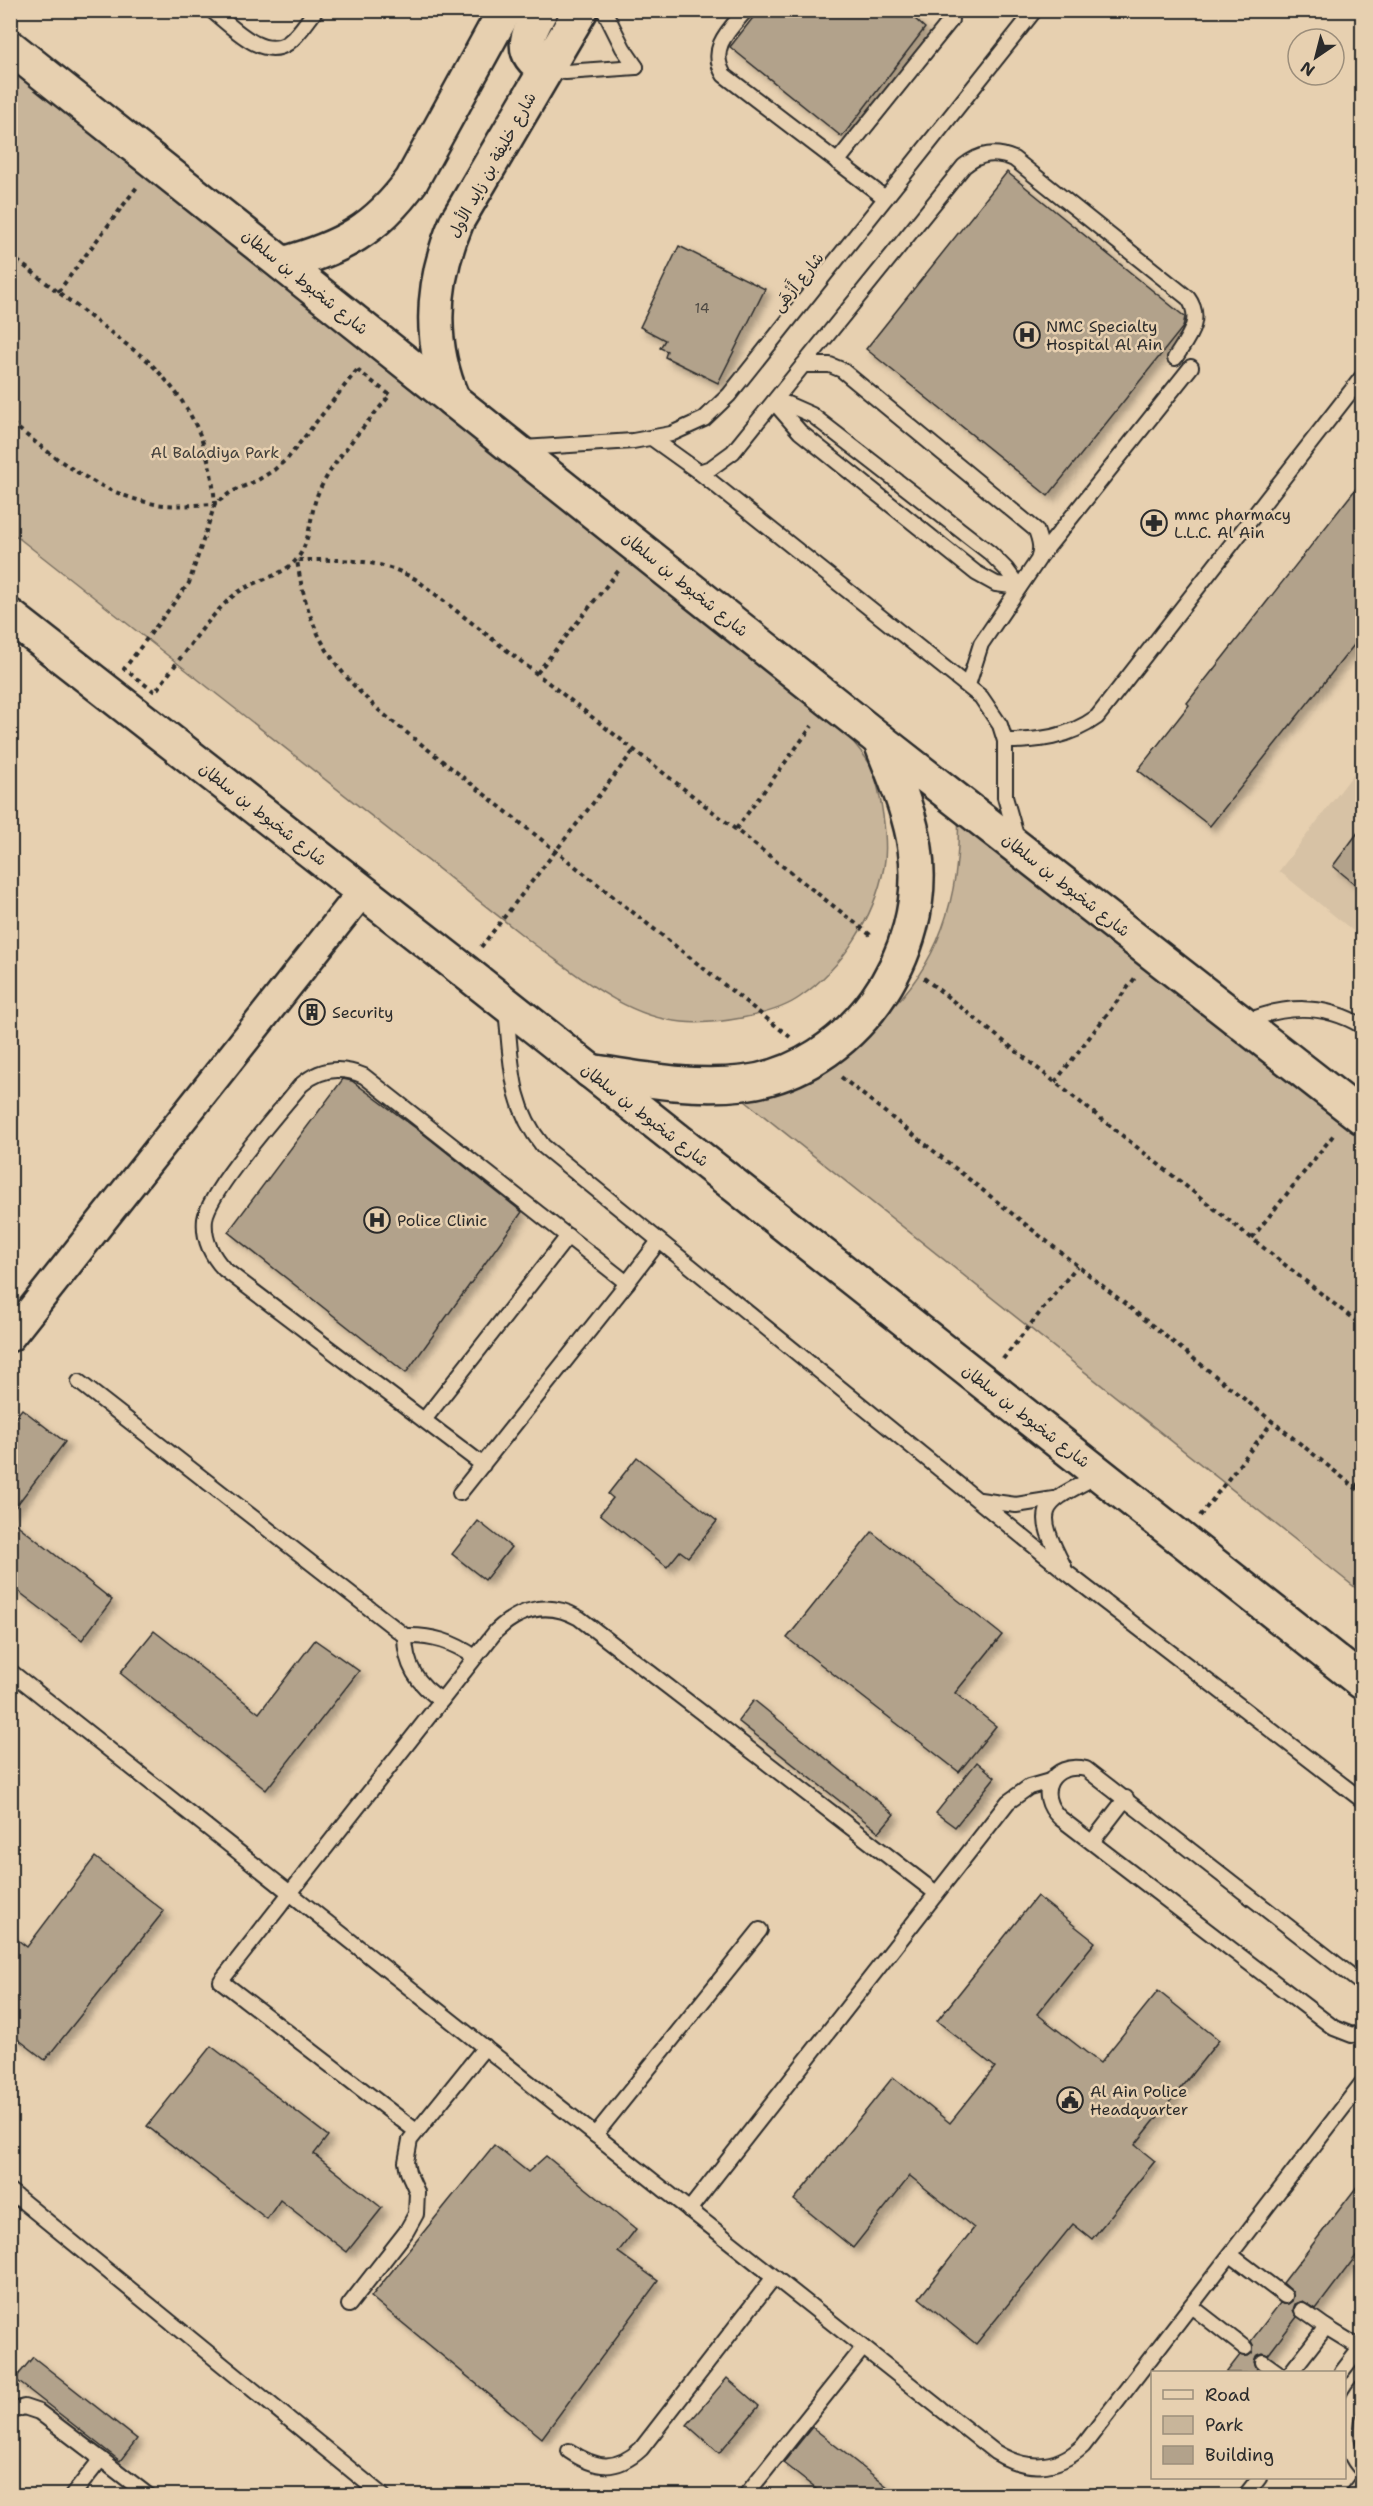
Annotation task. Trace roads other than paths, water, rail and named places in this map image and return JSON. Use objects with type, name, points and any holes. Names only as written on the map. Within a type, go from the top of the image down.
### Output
[{"type":"main road","points":[[283,264],[328,251],[348,241],[384,215],[399,198],[505,10]]},
{"type":"main road","points":[[541,10],[530,30],[527,45],[532,59],[546,69]]},
{"type":"main road","name":"شارع خليفة بن زايد الأول","points":[[453,400],[442,376],[435,324],[435,297],[447,246],[457,221],[581,10]]},
{"type":"main road","name":"شارع شخبوط بن سلطان","points":[[10,47],[880,740],[1358,1113]]},
{"type":"main road","name":"شارع شخبوط بن سلطان","points":[[10,616],[463,970],[1362,1682]]},
{"type":"main road","points":[[588,1070],[671,1083],[709,1086],[746,1083],[782,1073],[815,1057],[842,1038],[866,1015],[901,959],[912,924],[917,886],[915,849],[907,813],[880,740]]},
{"type":"street","points":[[10,1337],[362,892]]},
{"type":"lane","points":[[211,10],[256,44],[270,49],[290,42],[316,10]]},
{"type":"lane","points":[[546,69],[566,72],[636,67],[604,10]]},
{"type":"lane","points":[[746,10],[719,45],[717,60],[724,75],[885,198]]},
{"type":"lane","name":"شارع أَزْهَى","points":[[515,449],[653,439],[696,423],[729,395],[1035,10]]},
{"type":"lane","points":[[837,162],[951,20]]},
{"type":"lane","points":[[699,472],[711,468],[733,452],[964,166],[973,159],[994,153],[1014,159],[1188,298],[1193,305],[1196,321],[1175,358]]},
{"type":"lane","points":[[803,365],[830,365],[842,370],[1028,523],[1040,540],[1041,551],[1038,560]]},
{"type":"lane","points":[[968,685],[981,644],[1019,587],[1191,367]]},
{"type":"lane","points":[[1005,741],[1028,741],[1063,735],[1080,728],[1096,717],[1362,377]]},
{"type":"lane","points":[[774,402],[800,432],[976,573],[996,584],[1019,587]]},
{"type":"lane","points":[[774,402],[788,404],[812,415],[990,553],[1019,587]]},
{"type":"lane","points":[[653,439],[699,472],[968,685],[992,710],[1005,741],[1005,797],[1009,816],[1023,852]]},
{"type":"lane","points":[[506,1005],[516,1098],[531,1132],[557,1159],[1066,1572],[1362,1800]]},
{"type":"lane","points":[[1243,1024],[1276,1011],[1302,1008],[1329,1012],[1362,1026]]},
{"type":"lane","points":[[483,1465],[224,1269],[208,1247],[205,1233],[208,1206],[301,1085],[320,1072],[343,1069],[364,1076],[627,1283]]},
{"type":"lane","points":[[424,1420],[568,1236]]},
{"type":"lane","points":[[460,1493],[659,1241]]},
{"type":"lane","points":[[79,1382],[405,1636],[435,1638],[463,1649],[475,1658]]},
{"type":"lane","points":[[978,1500],[1016,1504],[1054,1499],[1100,1474]]},
{"type":"lane","points":[[1054,1499],[1046,1518],[1046,1529],[1066,1572]]},
{"type":"lane","points":[[416,2131],[221,1981],[496,1631],[520,1613],[550,1607],[565,1610],[588,1625],[936,1893]]},
{"type":"lane","points":[[405,1636],[405,1649],[413,1673],[431,1693],[442,1700]]},
{"type":"lane","points":[[10,1671],[995,2452],[1021,2465],[1036,2467],[1050,2465],[1074,2455],[1083,2446],[1362,2083]]},
{"type":"lane","points":[[1362,1984],[1086,1769],[1076,1766],[1066,1768],[1056,1773],[1050,1781],[1047,1791],[1052,1811],[1334,2028],[1352,2035],[1362,2032]]},
{"type":"lane","points":[[689,2210],[1008,1802],[1029,1787],[1050,1781]]},
{"type":"lane","points":[[1092,1842],[1126,1798]]},
{"type":"lane","points":[[595,2135],[760,1930]]},
{"type":"lane","points":[[349,2305],[406,2232],[416,2214],[417,2192],[408,2172],[406,2151],[416,2131],[485,2047]]},
{"type":"lane","points":[[10,2192],[373,2493]]},
{"type":"lane","points":[[1231,2255],[1285,2296]]},
{"type":"lane","points":[[569,2451],[582,2460],[606,2466],[631,2458],[641,2449],[774,2277]]},
{"type":"lane","points":[[1191,2306],[1245,2349]]},
{"type":"lane","points":[[1302,2310],[1362,2348],[1344,2371]]},
{"type":"lane","points":[[1293,2371],[1326,2327]]},
{"type":"lane","points":[[746,2496],[863,2348]]},
{"type":"lane","points":[[1263,2362],[1274,2371]]},
{"type":"lane","points":[[1346,2424],[1353,2398],[1362,2387]]},
{"type":"lane","points":[[10,2412],[24,2407],[39,2412],[149,2496]]},
{"type":"lane","points":[[1347,2447],[1362,2470]]},
{"type":"lane","points":[[72,2496],[102,2459]]},
{"type":"lane","points":[[1245,2496],[1258,2479]]},
{"type":"lane","points":[[1352,2496],[1362,2483]]},
{"type":"place","name":"NMC Specialty Hospital Al Ain","points":[[1027,335]]},
{"type":"place","name":"mmc pharmacy L.L.C. Al Ain","points":[[1154,523]]},
{"type":"place","name":"Security","points":[[312,1012]]},
{"type":"place","name":"Police Clinic","points":[[377,1220]]},
{"type":"place","name":"Al Ain Police Headquarter","points":[[1070,2100]]},
{"type":"park label","name":"Al Baladiya Park","points":[[215,452]]}]
